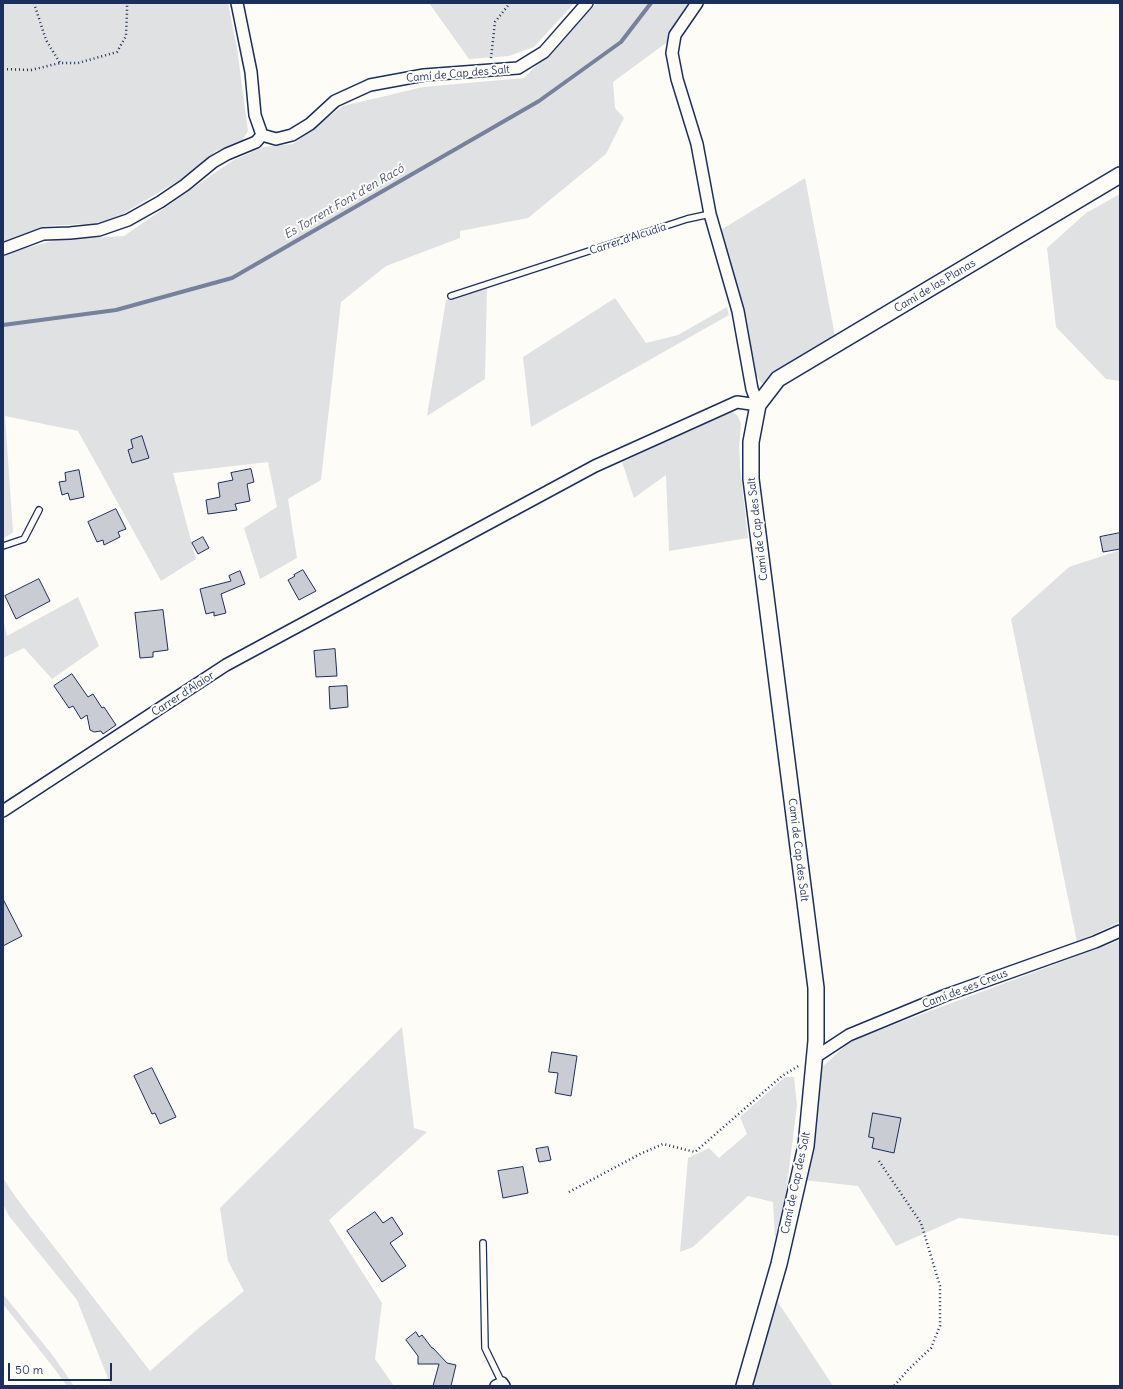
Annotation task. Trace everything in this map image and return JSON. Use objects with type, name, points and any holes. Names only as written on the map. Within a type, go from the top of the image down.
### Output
[{"type":"street","points":[[3,249],[43,234],[100,230],[128,220],[179,189],[213,162],[227,154],[256,142],[262,135],[255,115],[251,72],[237,3]]},
{"type":"street","name":"Camí de Cap des Salt","points":[[262,135],[276,139],[292,136],[310,124],[335,101],[370,85],[424,75],[518,68],[544,52],[587,3]]},
{"type":"street","points":[[697,3],[675,35],[672,53],[677,79],[697,144],[710,214]]},
{"type":"street","name":"Camí de las Planas","points":[[758,405],[778,379],[1120,175]]},
{"type":"street","name":"Camí de Cap des Salt","points":[[710,214],[738,311],[752,389],[758,405],[751,442],[751,479],[816,988],[816,1041],[806,1146],[779,1264],[744,1386]]},
{"type":"street","name":"Carrer d'Alaior","points":[[3,810],[226,666],[595,466],[737,402],[758,405]]},
{"type":"street","name":"Camí de ses Creus","points":[[814,1058],[849,1035],[946,995],[1095,942],[1120,931]]},
{"type":"lane","name":"Carrer d'Alcudia","points":[[451,296],[687,220],[710,214]]},
{"type":"lane","points":[[3,546],[24,539],[39,510]]},
{"type":"lane","points":[[483,1244],[485,1348],[501,1385]]},
{"type":"path","points":[[34,3],[46,40],[60,63]]},
{"type":"path","points":[[3,68],[30,70],[60,63],[78,63],[117,52],[126,36],[126,3]]},
{"type":"path","points":[[490,70],[491,48],[495,22],[510,3]]},
{"type":"path","points":[[569,1192],[640,1154],[663,1144],[695,1152],[782,1076],[814,1058]]},
{"type":"path","points":[[879,1161],[921,1223],[940,1286],[940,1326],[930,1348],[894,1386]]},
{"type":"shaded area","points":[[3,3],[228,3],[237,48],[248,131],[242,141],[216,151],[188,175],[111,221],[45,226],[9,241],[3,241]]},
{"type":"shaded area","points":[[429,3],[574,3],[534,47],[509,56],[469,59]]},
{"type":"shaded area","points":[[597,3],[689,3],[666,43],[613,82],[615,108],[624,118],[606,154],[528,218],[460,231],[460,238],[386,266],[341,302],[321,480],[288,499],[297,558],[260,579],[244,528],[277,507],[268,462],[173,473],[196,559],[161,581],[78,431],[5,416],[13,532],[3,539],[3,254],[56,240],[124,236],[232,161],[263,147],[293,144],[343,106],[423,87],[524,78]]},
{"type":"shaded area","points":[[805,178],[835,336],[783,367],[762,384],[752,369],[739,300],[721,230]]},
{"type":"shaded area","points":[[1120,194],[1120,381],[1106,379],[1056,327],[1047,248],[1086,213]]},
{"type":"shaded area","points":[[487,287],[485,379],[427,416],[446,300]]},
{"type":"shaded area","points":[[615,298],[646,343],[678,335],[727,307],[729,315],[531,427],[523,357]]},
{"type":"shaded area","points":[[730,410],[738,416],[741,424],[739,446],[740,467],[748,538],[669,551],[666,475],[634,498],[622,462]]},
{"type":"shaded area","points":[[1120,550],[1120,922],[1077,942],[1011,619],[1069,567]]},
{"type":"shaded area","points":[[78,597],[99,646],[52,679],[24,648],[3,658],[3,618],[7,636]]},
{"type":"shaded area","points":[[1120,940],[1120,1236],[959,1218],[896,1246],[858,1186],[803,1180],[819,1070],[850,1041]]},
{"type":"shaded area","points":[[402,1027],[414,1128],[427,1132],[329,1220],[382,1303],[375,1359],[394,1386],[111,1386],[77,1300],[9,1216],[3,1204],[3,1178],[17,1199],[150,1371],[244,1291],[228,1261],[220,1208]]},
{"type":"shaded area","points":[[785,1077],[794,1077],[797,1105],[786,1193],[775,1239],[773,1202],[748,1196],[693,1247],[680,1252],[688,1158],[709,1148],[719,1158],[747,1134],[740,1117]]},
{"type":"shaded area","points":[[3,1294],[54,1357],[74,1386],[67,1386],[3,1304]]},
{"type":"shaded area","points":[[776,1299],[833,1386],[753,1386]]},
{"type":"building","points":[[142,436],[149,458],[132,463],[128,450],[133,448],[131,440]]},
{"type":"building","points":[[251,469],[254,482],[247,484],[250,501],[235,504],[237,510],[208,514],[206,500],[220,497],[218,483],[233,480],[231,473]]},
{"type":"building","points":[[79,470],[84,497],[70,500],[68,493],[62,495],[59,482],[66,481],[65,473]]},
{"type":"building","points":[[116,509],[126,529],[118,532],[120,537],[104,545],[103,540],[97,542],[88,522]]},
{"type":"building","points":[[1120,533],[1120,549],[1103,552],[1100,537]]},
{"type":"building","points":[[203,537],[209,548],[198,554],[192,543]]},
{"type":"building","points":[[303,570],[316,591],[299,600],[288,580]]},
{"type":"building","points":[[240,571],[245,584],[221,594],[226,613],[214,616],[214,612],[206,614],[200,589],[231,581],[229,576]]},
{"type":"building","points":[[39,579],[50,601],[16,619],[5,596]]},
{"type":"building","points":[[163,610],[168,650],[153,652],[153,657],[140,658],[135,613]]},
{"type":"building","points":[[335,649],[337,676],[316,677],[314,651]]},
{"type":"building","points":[[72,674],[88,697],[93,694],[116,725],[103,734],[101,731],[94,732],[90,730],[87,715],[81,719],[73,706],[69,708],[54,686]]},
{"type":"building","points":[[347,686],[348,707],[330,709],[329,687]]},
{"type":"building","points":[[3,899],[22,936],[3,946]]},
{"type":"building","points":[[552,1052],[577,1056],[571,1096],[555,1093],[558,1073],[549,1072]]},
{"type":"building","points":[[152,1068],[176,1117],[160,1124],[155,1113],[152,1114],[134,1076]]},
{"type":"building","points":[[873,1113],[901,1118],[894,1153],[872,1148],[874,1138],[869,1137]]},
{"type":"building","points":[[548,1147],[551,1160],[539,1162],[536,1149]]},
{"type":"building","points":[[523,1167],[528,1193],[503,1198],[498,1171]]},
{"type":"building","points":[[375,1212],[383,1223],[392,1217],[403,1234],[390,1243],[406,1266],[382,1282],[347,1231]]},
{"type":"building","points":[[416,1332],[419,1337],[422,1335],[447,1363],[456,1365],[451,1386],[433,1386],[439,1364],[418,1364],[418,1356],[406,1340]]},
{"type":"waterway","name":"Es Torrent Font d'en Racó","points":[[3,325],[116,310],[232,278],[539,101],[621,42],[651,3]]}]
